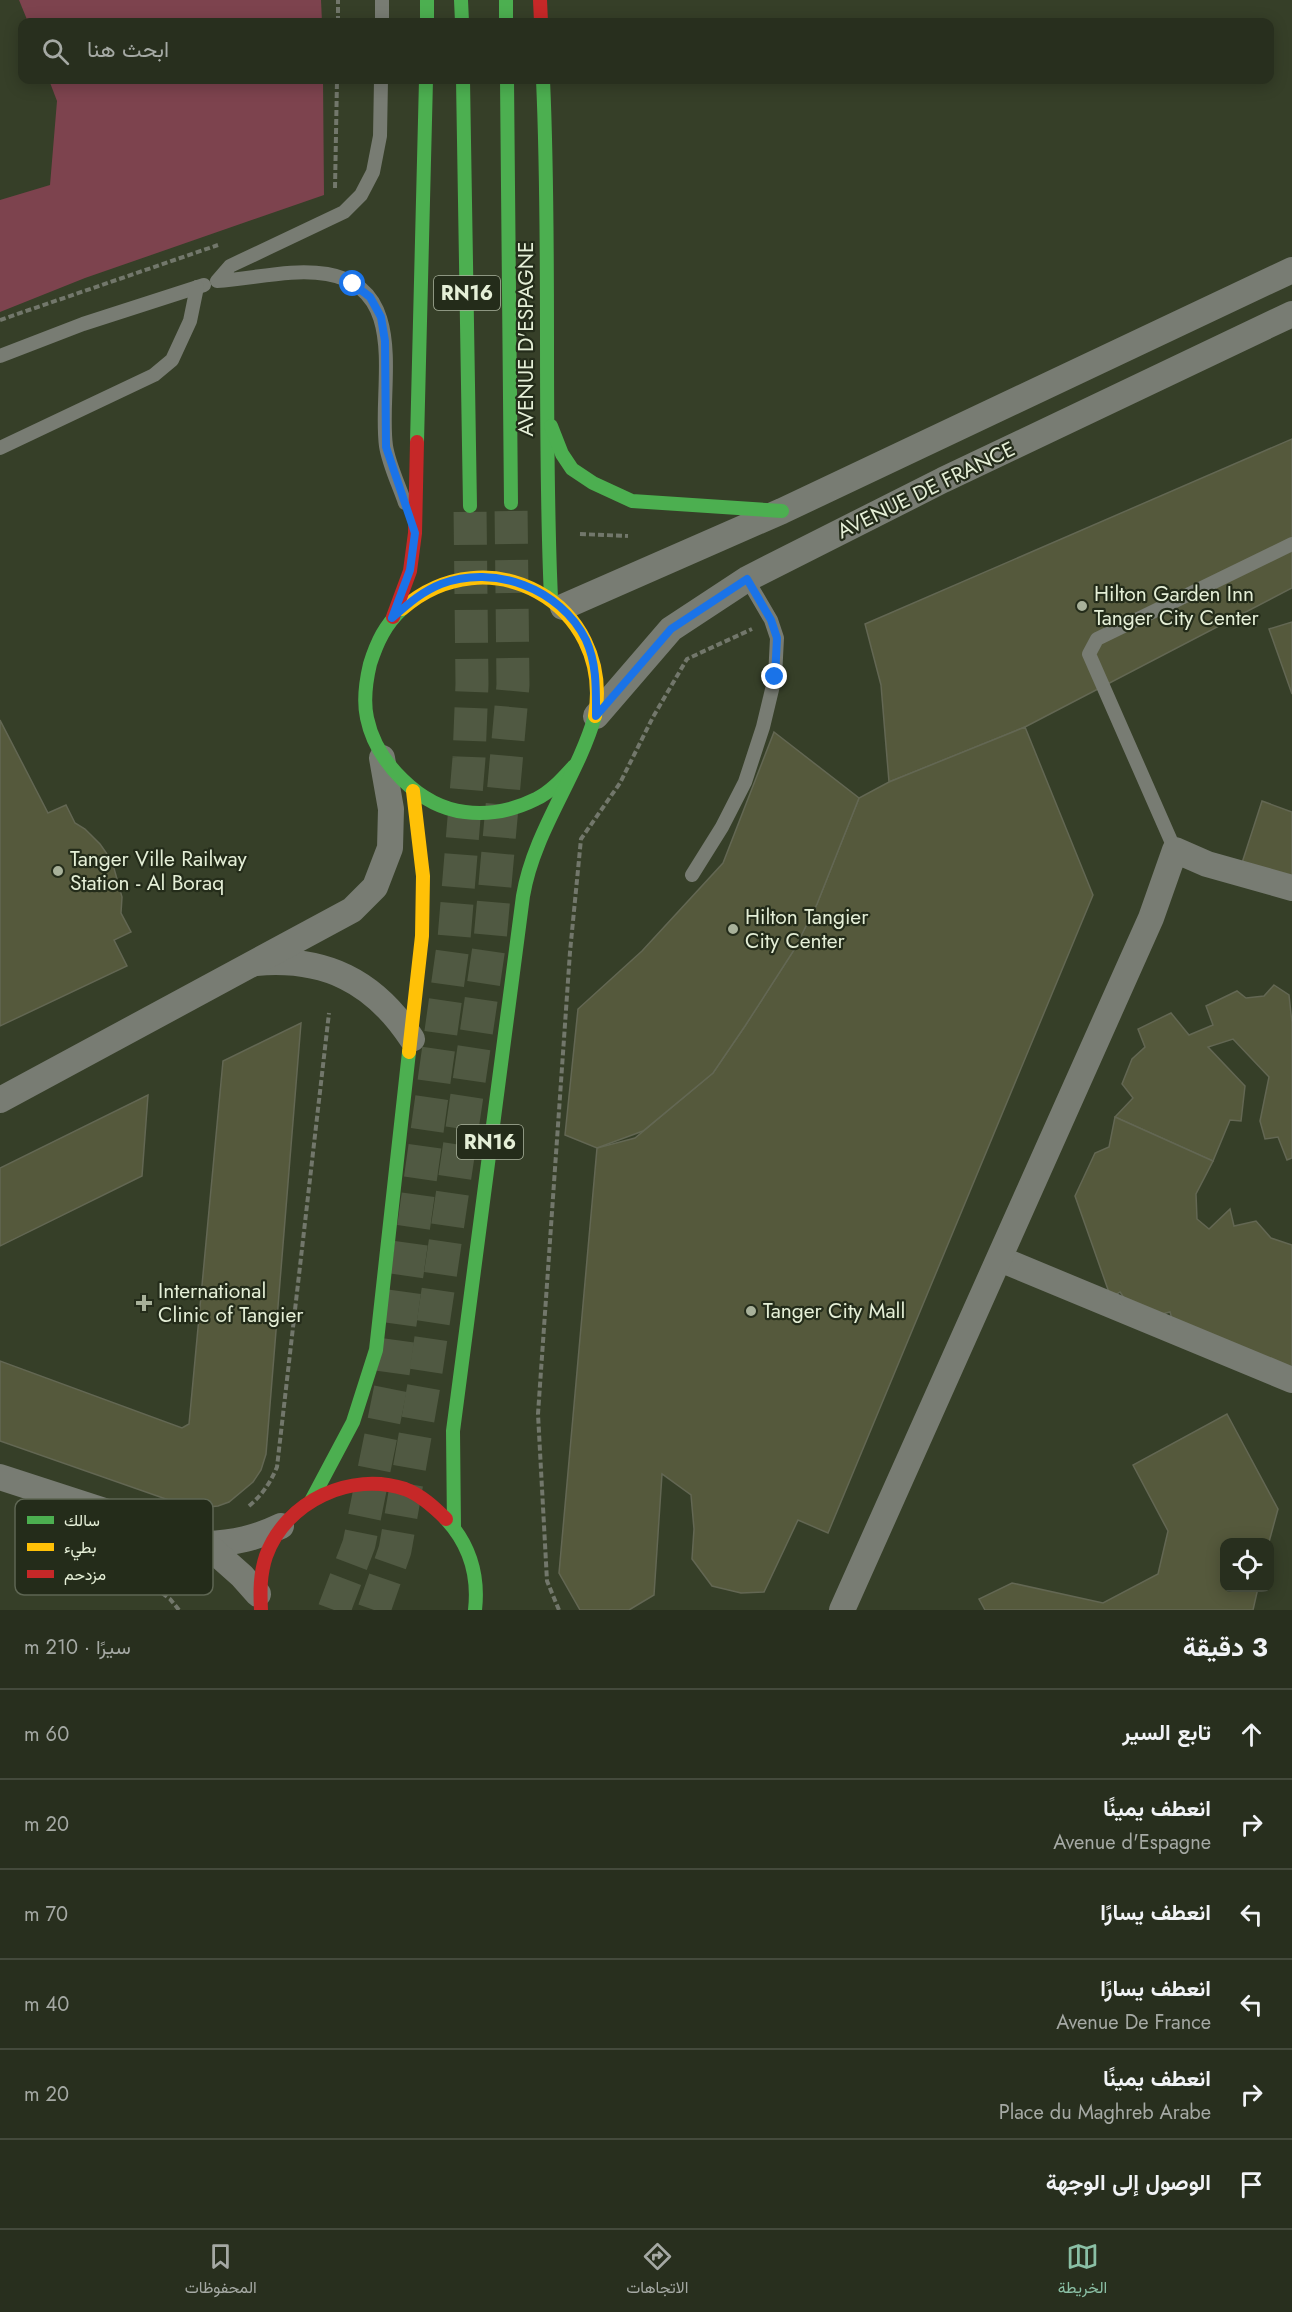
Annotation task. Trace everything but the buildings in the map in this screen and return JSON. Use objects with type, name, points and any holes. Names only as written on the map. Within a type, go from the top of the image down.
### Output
[{"type":"main road","points":[[427,0],[427,18]]},
{"type":"main road","points":[[461,0],[462,18]]},
{"type":"main road","points":[[506,0],[506,18]]},
{"type":"main road","points":[[540,0],[541,18]]},
{"type":"main road","name":"RN16","points":[[392,618],[410,570],[415,533],[426,84]]},
{"type":"main road","name":"RN16","points":[[463,84],[471,506]]},
{"type":"main road","name":"RN16","points":[[507,84],[511,504]]},
{"type":"main road","name":"AVENUE D'ESPAGNE","points":[[543,84],[546,157],[548,533],[557,603]]},
{"type":"main road","points":[[547,416],[561,452],[573,469],[609,493],[632,501],[782,511]]},
{"type":"main road","name":"RN16","points":[[454,1527],[453,1431],[519,921],[532,857],[574,766],[588,742],[596,716],[597,677],[586,640],[557,603],[530,587],[502,578],[471,578],[441,584],[414,598],[392,618],[371,655],[365,680],[364,707],[370,734],[382,758],[413,790],[434,803],[457,810],[482,813],[507,810],[536,799],[557,785],[574,766]]},
{"type":"main road","name":"RN16","points":[[311,1501],[353,1422],[376,1350],[422,936],[423,888],[413,790]]},
{"type":"main road","name":"RN16","points":[[260,1602],[264,1558],[281,1526],[311,1501],[339,1487],[371,1482],[403,1488],[432,1504],[454,1527],[465,1543],[472,1562],[476,1581],[475,1610]]},
{"type":"street","name":"AVENUE DE FRANCE","points":[[557,603],[782,511],[1292,270]]},
{"type":"street","name":"AVENUE DE FRANCE","points":[[596,716],[671,629],[747,579],[943,480],[1292,314]]},
{"type":"street","points":[[0,1100],[352,910],[375,887],[390,848],[392,808],[382,758]]},
{"type":"street","points":[[842,1610],[1151,918],[1175,850],[1208,864],[1292,888]]},
{"type":"street","points":[[250,964],[282,961],[315,965],[346,976],[366,988],[384,1003],[412,1039]]},
{"type":"street","points":[[1000,1259],[1292,1380]]},
{"type":"street","points":[[0,1477],[68,1499]]},
{"type":"street","points":[[213,1544],[232,1543],[257,1537],[281,1526]]},
{"type":"street","points":[[213,1550],[233,1568],[260,1602]]},
{"type":"street","points":[[476,1581],[491,1610]]},
{"type":"lane","points":[[382,0],[382,18]]},
{"type":"lane","points":[[217,281],[230,266],[344,212],[361,195],[373,172],[380,136],[381,84]]},
{"type":"lane","points":[[0,356],[83,324],[217,281],[303,272],[329,274],[353,284],[370,297],[381,317],[385,341],[386,447],[415,533]]},
{"type":"lane","points":[[0,448],[154,375],[172,360],[190,321],[197,287]]},
{"type":"lane","points":[[1175,850],[1089,654],[1097,639],[1292,543]]},
{"type":"lane","points":[[692,875],[722,827],[745,782],[763,727],[775,677],[777,638],[771,620],[747,579]]},
{"type":"path","points":[[338,0],[338,18]]},
{"type":"path","points":[[334,198],[337,84]]},
{"type":"path","points":[[0,320],[229,241]]},
{"type":"path","points":[[548,533],[628,536]]},
{"type":"path","points":[[559,1610],[547,1581],[538,1414],[570,952],[581,838],[620,783],[653,717],[687,659],[771,620]]},
{"type":"path","points":[[246,1509],[262,1496],[277,1467],[329,1013]]},
{"type":"path","points":[[165,1595],[179,1610]]},
{"type":"shaded area","points":[[19,0],[321,0],[322,18],[26,18]]},
{"type":"shaded area","points":[[51,84],[323,84],[324,195],[85,278],[0,312],[0,200],[50,185],[57,101]]},
{"type":"tunnel","points":[[374,1610],[395,1550],[424,1385],[490,940],[513,685],[511,503]]},
{"type":"tunnel","points":[[334,1610],[359,1544],[392,1381],[454,939],[469,758],[472,684],[470,506]]},
{"type":"traffic: fast","points":[[427,0],[427,18]]},
{"type":"traffic: fast","points":[[461,0],[462,18]]},
{"type":"traffic: fast","points":[[506,0],[506,18]]},
{"type":"traffic: fast","points":[[417,442],[426,84]]},
{"type":"traffic: fast","points":[[463,84],[470,506]]},
{"type":"traffic: fast","points":[[507,84],[511,503]]},
{"type":"traffic: fast","points":[[543,84],[551,598]]},
{"type":"traffic: fast","points":[[551,426],[562,454],[572,469],[593,483],[632,501],[782,511]]},
{"type":"traffic: fast","points":[[402,609],[386,628],[376,648],[370,664],[365,697],[367,718],[372,734],[380,751],[402,780],[417,792],[448,808],[474,813],[492,812],[528,803],[547,793],[574,766]]},
{"type":"traffic: fast","points":[[454,1527],[453,1431],[523,896],[536,849],[578,761],[595,716]]},
{"type":"traffic: fast","points":[[311,1501],[353,1422],[376,1350],[409,1052]]},
{"type":"traffic: fast","points":[[446,1519],[461,1539],[471,1561],[476,1585],[475,1610]]},
{"type":"traffic: slow","points":[[402,609],[436,587],[471,578],[506,580],[538,592],[565,613],[585,641],[596,676],[595,716]]},
{"type":"traffic: slow","points":[[409,1052],[422,936],[423,876],[413,791]]},
{"type":"traffic: jam","points":[[540,0],[541,18]]},
{"type":"traffic: jam","points":[[393,617],[410,571],[415,533],[417,442]]},
{"type":"traffic: jam","points":[[261,1610],[263,1569],[266,1556],[276,1537],[289,1520],[305,1506],[323,1495],[363,1484],[384,1484],[405,1489],[416,1495],[446,1519]]},
{"type":"place","name":"Hilton Garden Inn Tanger City Center","points":[[1082,606]]},
{"type":"place","name":"Tanger Ville Railway Station - Al Boraq","points":[[58,871]]},
{"type":"place","name":"Hilton Tangier City Center","points":[[733,929]]},
{"type":"place","name":"International Clinic of Tangier","points":[[144,1303]]},
{"type":"place","name":"Tanger City Mall","points":[[751,1311]]},
{"type":"route","points":[[353,284],[370,297],[381,317],[385,341],[386,447],[415,533],[410,570],[392,618],[414,598],[441,584],[471,578],[502,578],[530,587],[551,598],[563,608],[586,640],[597,677],[596,716],[671,629],[747,579],[771,620],[777,638],[775,677]]}]
